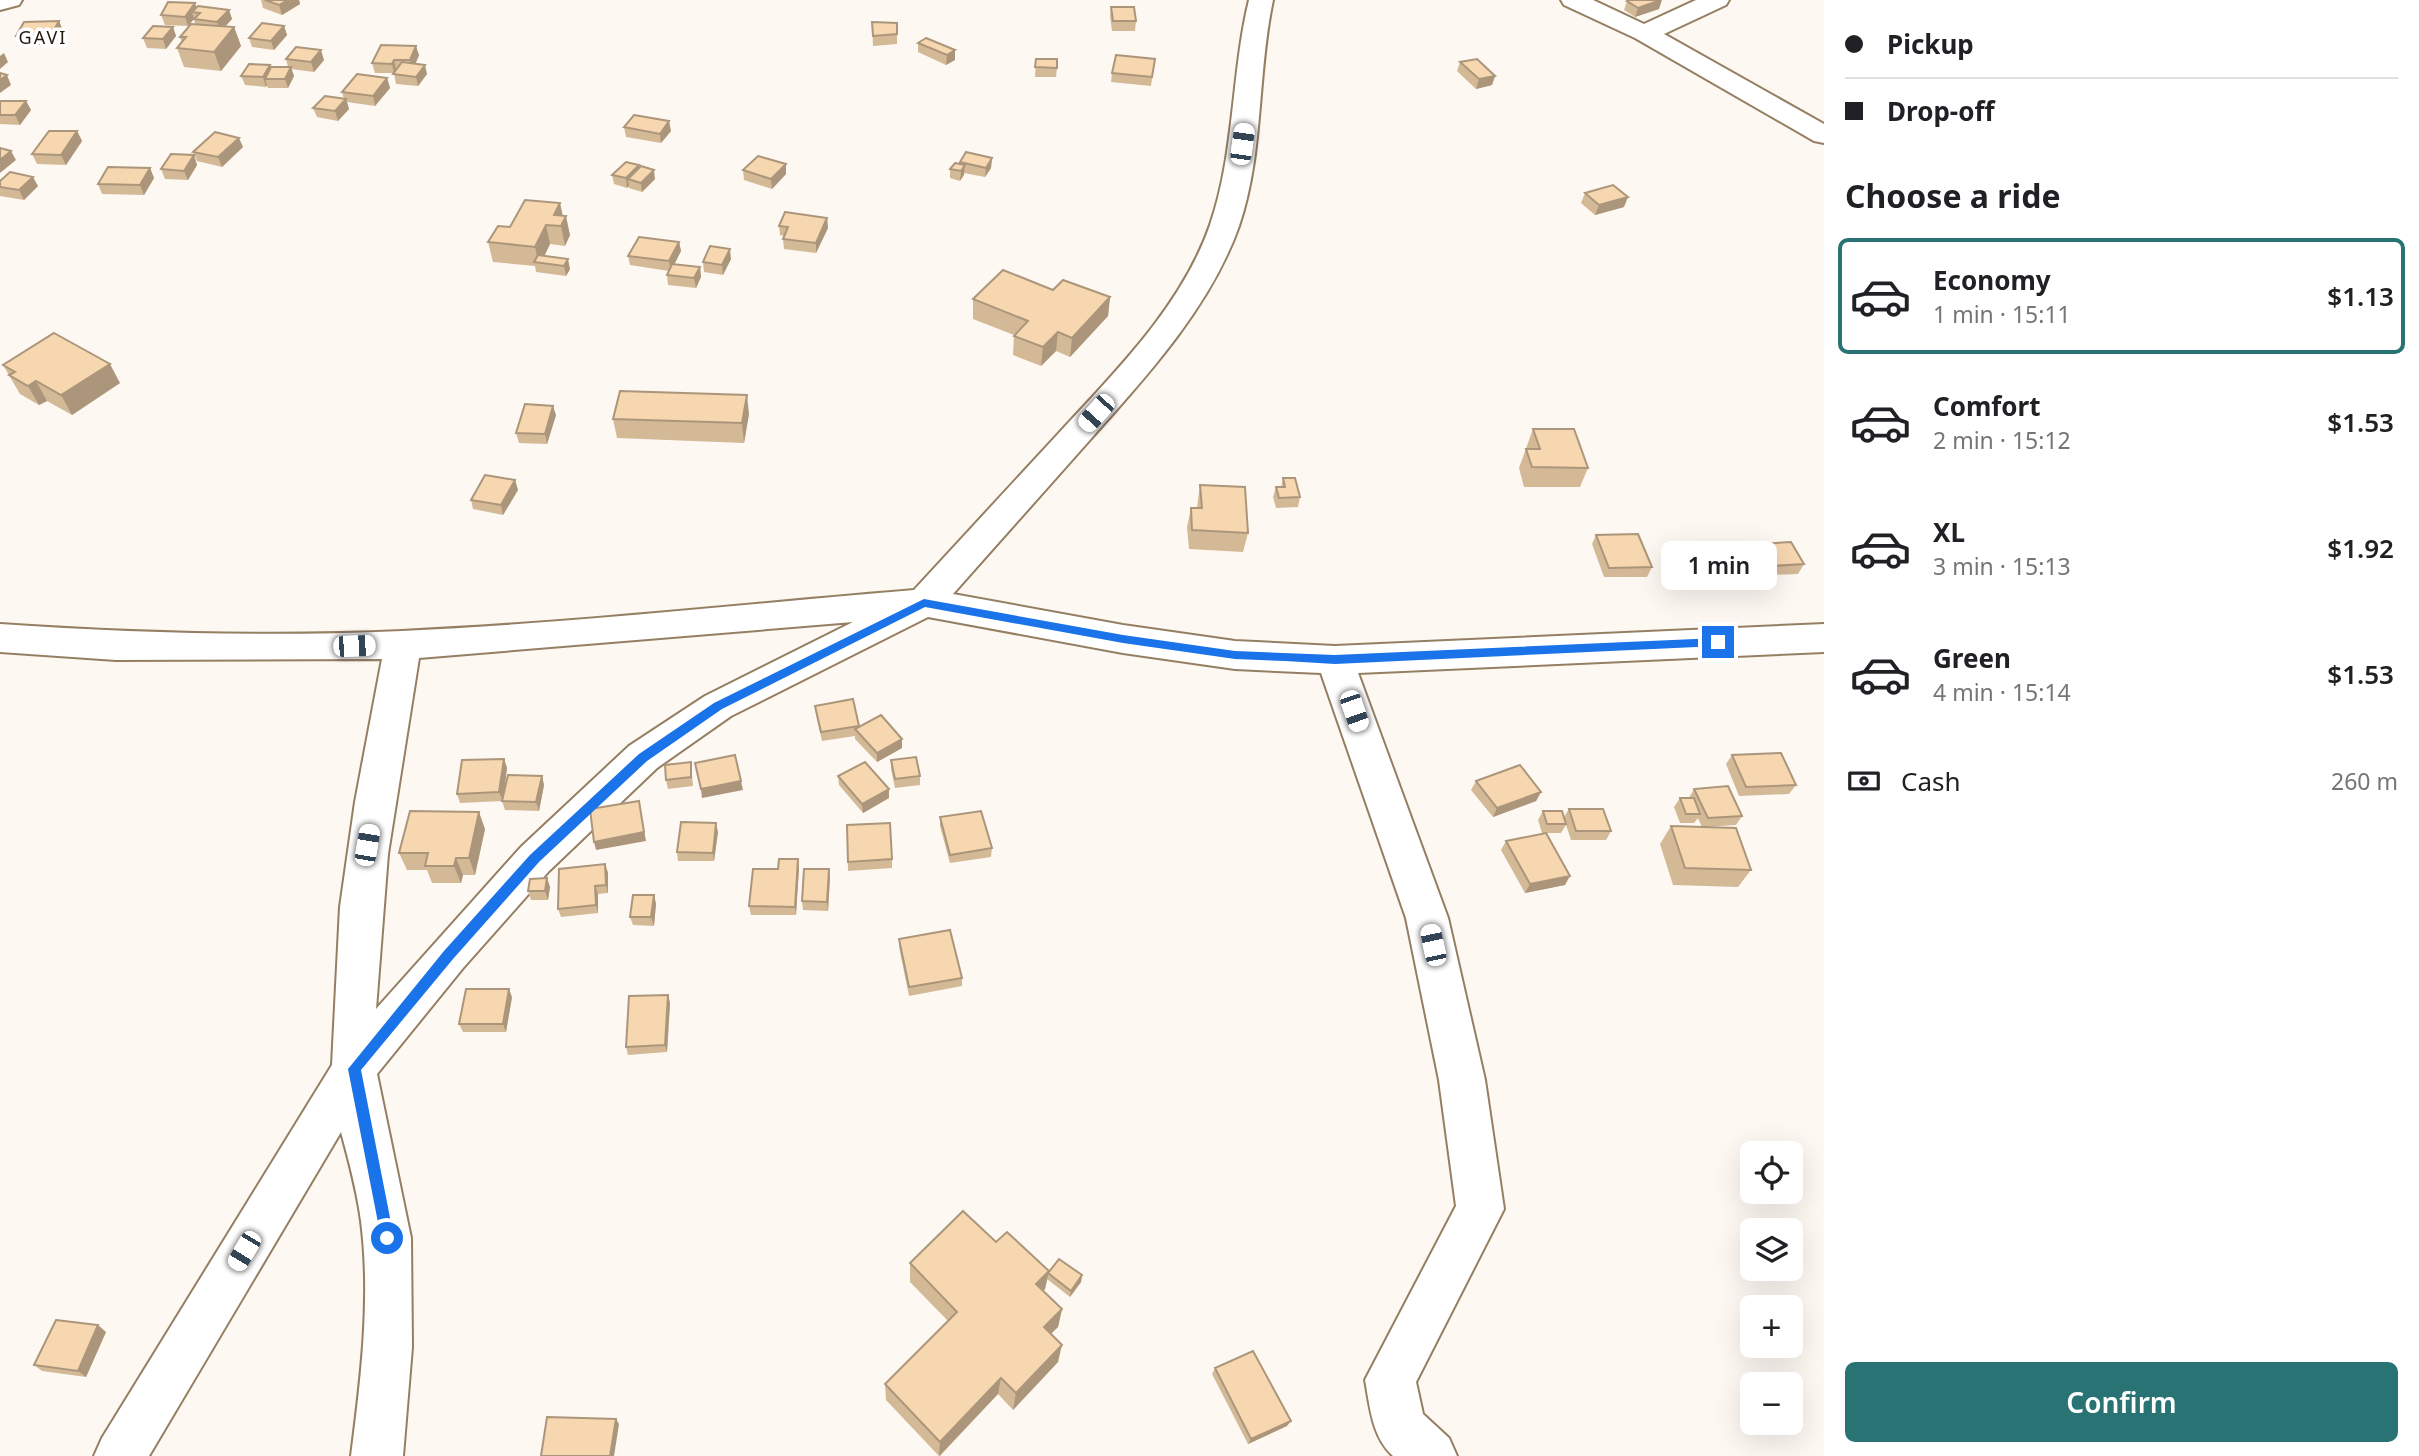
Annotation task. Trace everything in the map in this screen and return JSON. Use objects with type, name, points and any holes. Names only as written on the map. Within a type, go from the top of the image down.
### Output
[{"type":"street","points":[[0,3],[9,0]]},
{"type":"street","points":[[120,1456],[354,1069],[448,955],[526,868],[643,757],[718,706],[924,603],[1125,380],[1179,311],[1213,254],[1238,175],[1254,35],[1261,0]]},
{"type":"street","points":[[1573,0],[1644,33],[1824,135]]},
{"type":"street","points":[[1644,33],[1717,0]]},
{"type":"street","points":[[0,638],[156,646],[403,645],[924,603],[1123,639],[1235,655],[1335,660],[1824,638]]},
{"type":"street","points":[[377,1456],[386,1387],[387,1238],[354,1069],[356,972],[367,845],[403,645]]},
{"type":"street","points":[[1335,660],[1427,918],[1462,1080],[1480,1209],[1390,1380],[1401,1428],[1431,1456]]},
{"type":"building","points":[[265,0],[288,0],[279,5]]},
{"type":"building","points":[[1661,0],[1638,8],[1627,1]]},
{"type":"building","points":[[168,2],[195,3],[185,17],[161,15]]},
{"type":"building","points":[[198,6],[229,10],[217,22],[194,19],[200,13],[192,12]]},
{"type":"building","points":[[1111,7],[1134,7],[1136,21],[1113,21]]},
{"type":"building","points":[[59,21],[51,35],[16,36],[24,22]]},
{"type":"building","points":[[872,22],[897,23],[897,34],[873,36]]},
{"type":"building","points":[[262,23],[284,26],[271,41],[249,38]]},
{"type":"building","points":[[191,24],[234,27],[214,52],[177,48],[186,37],[180,37]]},
{"type":"building","points":[[153,26],[173,27],[163,39],[143,38]]},
{"type":"building","points":[[926,38],[955,50],[947,55],[918,43]]},
{"type":"building","points":[[381,45],[416,46],[410,60],[394,60],[392,64],[372,63]]},
{"type":"building","points":[[296,47],[321,50],[311,62],[286,59]]},
{"type":"building","points":[[1116,55],[1155,59],[1152,77],[1112,73]]},
{"type":"building","points":[[1036,59],[1057,59],[1057,68],[1035,67]]},
{"type":"building","points":[[1477,59],[1495,76],[1479,79],[1460,62]]},
{"type":"building","points":[[402,62],[425,65],[416,77],[393,74]]},
{"type":"building","points":[[249,64],[270,65],[263,77],[241,76]]},
{"type":"building","points":[[271,67],[291,67],[285,79],[265,79]]},
{"type":"building","points":[[357,74],[387,78],[373,96],[342,92]]},
{"type":"building","points":[[325,96],[346,99],[335,111],[313,108]]},
{"type":"building","points":[[1,101],[26,101],[15,115],[0,115]]},
{"type":"building","points":[[634,115],[669,121],[660,134],[624,127]]},
{"type":"building","points":[[49,131],[77,131],[61,155],[32,154]]},
{"type":"building","points":[[215,132],[239,138],[218,157],[193,152]]},
{"type":"building","points":[[0,148],[11,151],[0,160]]},
{"type":"building","points":[[966,152],[992,158],[986,168],[960,162]]},
{"type":"building","points":[[171,154],[194,155],[184,171],[161,169]]},
{"type":"building","points":[[758,156],[786,164],[771,179],[743,170]]},
{"type":"building","points":[[626,162],[639,165],[626,178],[612,175]]},
{"type":"building","points":[[955,163],[965,165],[961,171],[950,169]]},
{"type":"building","points":[[641,166],[654,170],[641,183],[628,179]]},
{"type":"building","points":[[108,167],[150,168],[140,185],[98,184]]},
{"type":"building","points":[[10,172],[33,177],[19,190],[0,187],[0,181]]},
{"type":"building","points":[[1613,185],[1628,197],[1599,205],[1585,193]]},
{"type":"building","points":[[525,200],[560,203],[554,215],[566,216],[561,226],[546,225],[535,247],[488,242],[498,226],[510,227]]},
{"type":"building","points":[[785,212],[827,218],[816,243],[783,239],[788,227],[779,226]]},
{"type":"building","points":[[639,237],[679,242],[669,261],[628,256]]},
{"type":"building","points":[[710,246],[730,249],[722,265],[703,262]]},
{"type":"building","points":[[538,255],[568,259],[564,266],[534,262]]},
{"type":"building","points":[[672,264],[700,267],[694,278],[667,275]]},
{"type":"building","points":[[1003,270],[1053,290],[1063,280],[1110,297],[1072,338],[1058,332],[1043,347],[1014,336],[1028,321],[973,299]]},
{"type":"building","points":[[54,333],[110,364],[61,395],[36,381],[28,386],[9,375],[15,372],[3,365]]},
{"type":"building","points":[[620,391],[747,395],[742,423],[613,419]]},
{"type":"building","points":[[525,404],[553,406],[545,434],[516,433]]},
{"type":"building","points":[[1533,429],[1574,429],[1588,468],[1532,467],[1526,449],[1540,449]]},
{"type":"building","points":[[485,475],[515,480],[501,505],[471,500]]},
{"type":"building","points":[[1283,478],[1295,478],[1300,497],[1279,498],[1276,487],[1285,487]]},
{"type":"building","points":[[1200,485],[1245,487],[1248,533],[1192,530],[1191,508],[1202,508]]},
{"type":"building","points":[[1638,534],[1652,567],[1609,568],[1596,535]]},
{"type":"building","points":[[1791,542],[1804,564],[1772,566],[1761,544]]},
{"type":"building","points":[[853,699],[859,726],[821,732],[815,706]]},
{"type":"building","points":[[881,715],[902,739],[877,753],[855,729]]},
{"type":"building","points":[[1781,753],[1796,785],[1746,787],[1732,755]]},
{"type":"building","points":[[735,755],[741,781],[701,789],[695,763]]},
{"type":"building","points":[[916,757],[920,776],[895,779],[891,760]]},
{"type":"building","points":[[504,759],[499,792],[457,794],[462,760]]},
{"type":"building","points":[[691,762],[691,777],[666,780],[665,765]]},
{"type":"building","points":[[865,762],[889,789],[862,804],[838,776]]},
{"type":"building","points":[[1520,765],[1541,792],[1497,808],[1476,781]]},
{"type":"building","points":[[508,775],[542,776],[536,802],[502,801]]},
{"type":"building","points":[[1728,786],[1742,816],[1708,818],[1694,789]]},
{"type":"building","points":[[1680,798],[1694,798],[1700,814],[1686,814]]},
{"type":"building","points":[[639,801],[644,832],[594,842],[590,809]]},
{"type":"building","points":[[1569,809],[1603,809],[1611,831],[1576,831]]},
{"type":"building","points":[[410,811],[479,812],[469,858],[456,858],[454,866],[425,866],[428,853],[399,853]]},
{"type":"building","points":[[981,811],[992,848],[950,855],[940,817]]},
{"type":"building","points":[[1543,811],[1562,811],[1566,824],[1547,824]]},
{"type":"building","points":[[681,822],[716,823],[713,853],[677,852]]},
{"type":"building","points":[[890,823],[892,859],[848,862],[847,825]]},
{"type":"building","points":[[1671,826],[1736,828],[1751,870],[1685,868]]},
{"type":"building","points":[[1546,833],[1570,876],[1530,884],[1506,841]]},
{"type":"building","points":[[779,859],[798,859],[795,907],[749,906],[753,869],[778,869]]},
{"type":"building","points":[[605,864],[606,885],[595,886],[596,905],[558,909],[559,869]]},
{"type":"building","points":[[804,869],[829,869],[827,902],[802,901]]},
{"type":"building","points":[[547,878],[545,891],[528,891],[530,879]]},
{"type":"building","points":[[633,895],[654,895],[651,917],[630,917]]},
{"type":"building","points":[[950,930],[962,978],[909,987],[899,939]]},
{"type":"building","points":[[466,989],[509,989],[503,1024],[459,1024]]},
{"type":"building","points":[[668,995],[665,1045],[626,1047],[629,996]]},
{"type":"building","points":[[963,1211],[996,1242],[1007,1232],[1049,1271],[1036,1284],[1062,1309],[1044,1327],[1062,1345],[1016,1393],[1001,1378],[940,1442],[885,1384],[957,1312],[910,1263]]},
{"type":"building","points":[[1059,1259],[1082,1275],[1071,1291],[1048,1273]]},
{"type":"building","points":[[56,1320],[98,1325],[78,1371],[34,1365]]},
{"type":"building","points":[[1253,1351],[1291,1421],[1251,1439],[1215,1368]]},
{"type":"building","points":[[547,1417],[616,1419],[610,1456],[541,1456]]},
{"type":"district","name":"GAVI","points":[[43,37]]},
{"type":"route","points":[[387,1238],[354,1069],[448,955],[535,859],[643,757],[718,706],[924,603],[975,610],[1123,639],[1235,655],[1335,660],[1718,642]]}]
